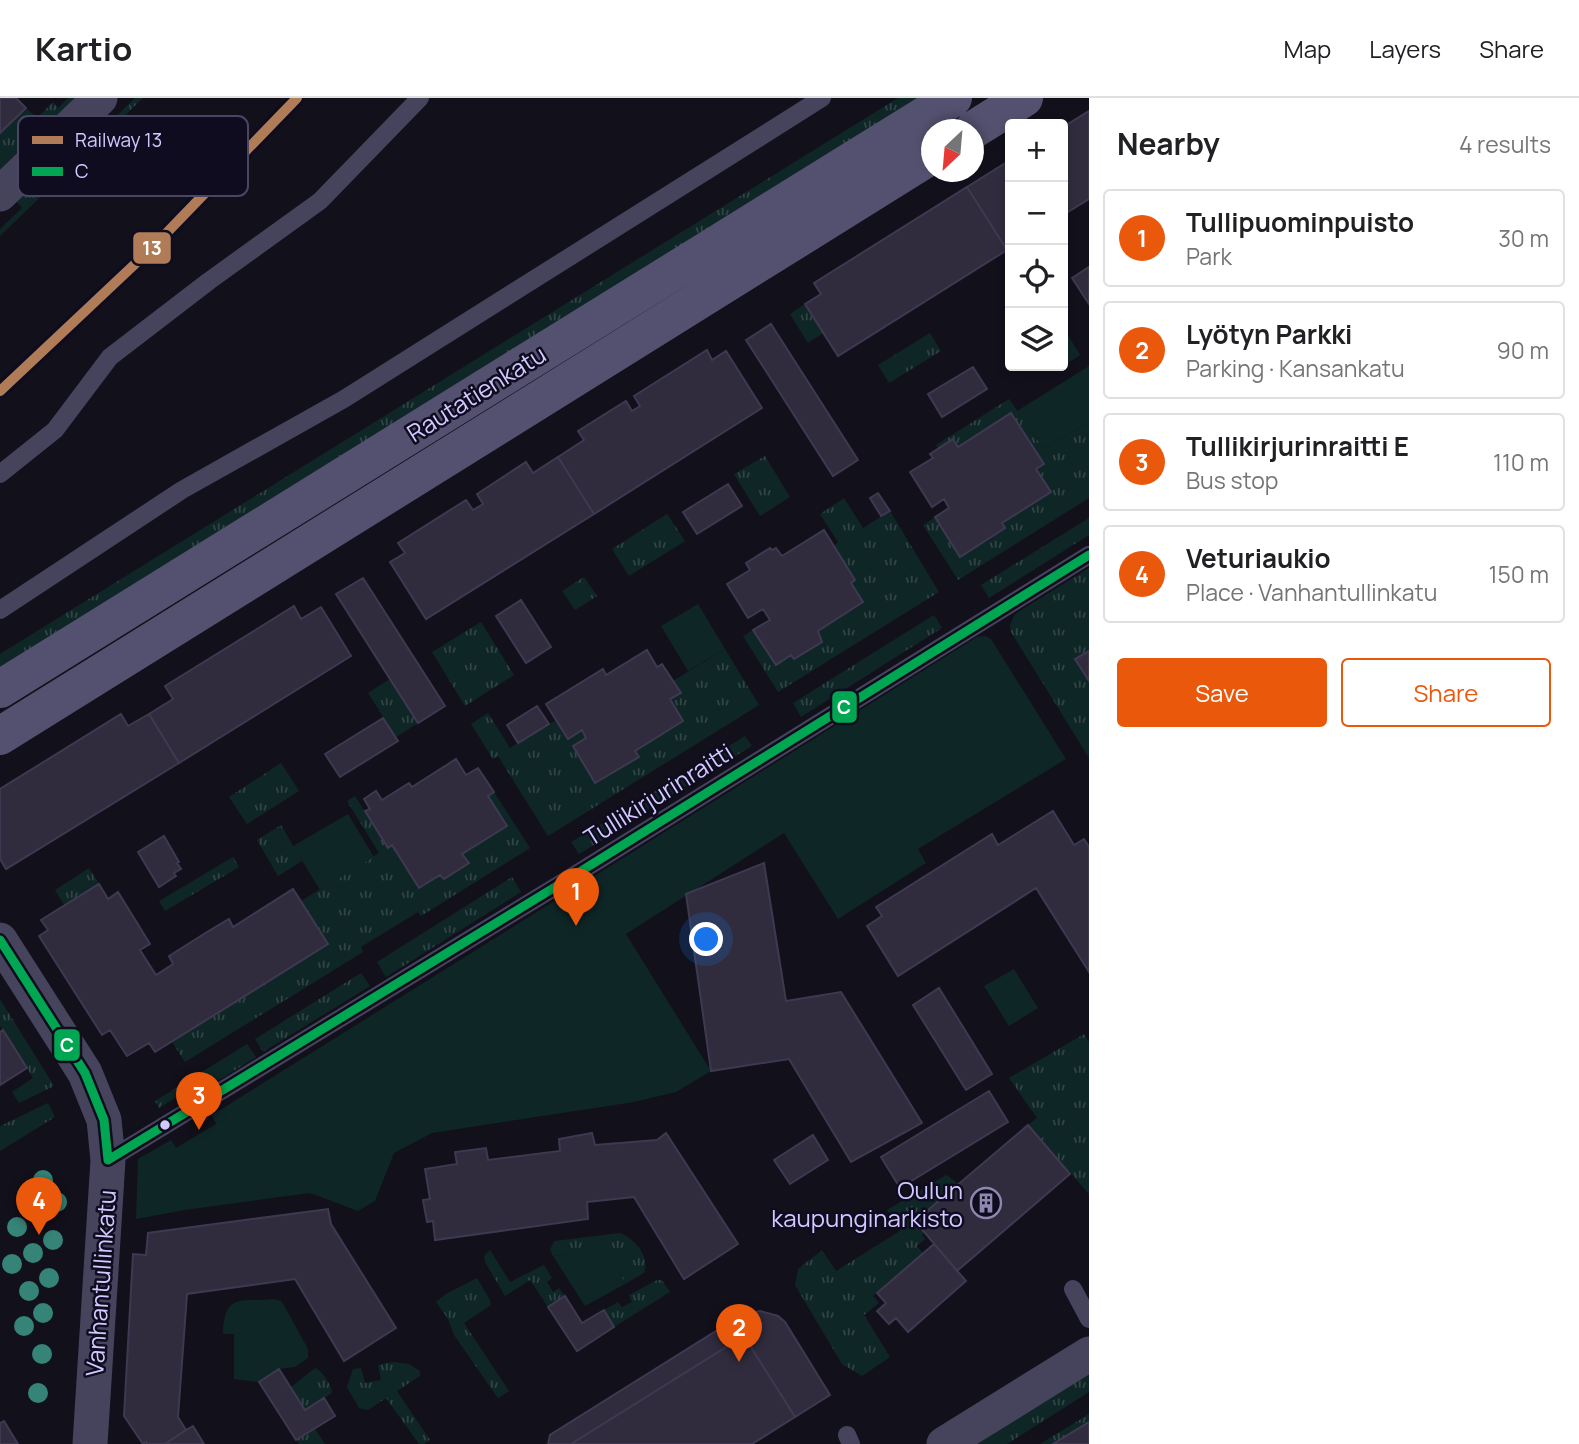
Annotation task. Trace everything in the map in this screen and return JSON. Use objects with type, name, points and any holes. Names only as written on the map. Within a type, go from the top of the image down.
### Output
[{"type":"main road","name":"Rautatienkatu","points":[[0,690],[953,98]]},
{"type":"main road","points":[[984,123],[1024,98]]},
{"type":"main road","name":"Rautatienkatu","points":[[0,736],[921,162]]},
{"type":"street","points":[[81,116],[100,98]]},
{"type":"street","points":[[0,194],[18,177]]},
{"type":"street","name":"Vanhantullinkatu","points":[[0,940],[85,1073],[104,1120],[108,1160],[90,1444]]},
{"type":"street","points":[[944,1444],[1089,1354]]},
{"type":"lane","points":[[0,474],[55,430],[110,357],[208,281],[320,201],[420,98]]},
{"type":"lane","points":[[0,610],[182,490],[344,399],[822,98]]},
{"type":"lane","name":"Tullikirjurinraitti","points":[[108,1160],[565,881],[1089,555]]},
{"type":"lane","points":[[1073,1289],[1089,1319]]},
{"type":"green space","points":[[68,98],[78,98],[60,116],[39,116],[53,102],[58,108]]},
{"type":"green space","points":[[135,98],[143,98],[124,116],[116,116]]},
{"type":"green space","points":[[898,98],[929,98],[0,678],[0,654]]},
{"type":"green space","points":[[26,108],[35,116],[18,116],[18,156],[0,174],[0,133]]},
{"type":"green space","points":[[19,196],[41,196],[0,236],[0,229],[22,208],[15,200]]},
{"type":"green space","points":[[805,304],[823,333],[808,343],[790,314]]},
{"type":"green space","points":[[930,333],[941,351],[889,383],[878,365]]},
{"type":"green space","points":[[1068,335],[1080,355],[1068,363]]},
{"type":"green space","points":[[1089,366],[1089,422],[1044,449],[1017,411]]},
{"type":"green space","points":[[1009,399],[1044,449],[1089,422],[1089,498],[958,580],[923,525],[935,517],[960,557],[1005,528],[1002,523],[1050,492],[1036,469],[1043,464],[958,447],[953,439],[938,449],[936,445]]},
{"type":"green space","points":[[765,456],[790,497],[760,516],[734,474]]},
{"type":"green space","points":[[844,498],[863,528],[890,511],[939,592],[778,692],[743,636],[753,630],[775,664],[791,655],[794,659],[822,642],[818,631],[863,603],[851,583],[855,579],[834,546],[838,542],[820,514]]},
{"type":"green space","points":[[667,514],[685,541],[629,576],[612,549]]},
{"type":"green space","points":[[1089,518],[1089,535],[989,598],[981,585]]},
{"type":"green space","points":[[1089,568],[1089,651],[1076,659],[1089,681],[1089,758],[1011,632],[1010,625],[1015,614]]},
{"type":"green space","points":[[584,577],[597,596],[575,610],[562,591]]},
{"type":"green space","points":[[698,604],[725,649],[688,671],[661,626]]},
{"type":"green space","points":[[934,615],[942,628],[801,717],[793,703]]},
{"type":"green space","points":[[481,622],[514,675],[465,706],[432,652]]},
{"type":"green space","points":[[985,636],[991,639],[1066,759],[918,849],[926,863],[838,919],[784,833],[626,934],[711,1071],[676,1092],[634,1102],[432,1133],[394,1153],[375,1201],[358,1211],[310,1193],[136,1219],[138,1159],[171,1140],[176,1148],[216,1124],[212,1115],[977,637]]},
{"type":"green space","points":[[725,649],[759,705],[548,836],[498,756],[493,759],[471,724],[488,713],[510,748],[556,720],[568,739],[582,730],[586,738],[573,747],[596,783],[638,757],[635,751],[670,699],[680,693],[673,681]]},
{"type":"green space","points":[[390,679],[418,723],[396,737],[368,693]]},
{"type":"green space","points":[[745,736],[752,746],[639,815],[633,805]]},
{"type":"green space","points":[[281,763],[299,791],[247,824],[229,797]]},
{"type":"green space","points":[[494,792],[530,848],[421,916],[418,912],[361,947],[363,952],[185,1062],[172,1042],[328,944],[301,901],[379,853],[347,801],[355,796],[387,847],[392,845],[419,888],[440,875],[444,879],[468,864],[462,854],[507,826],[488,796]]},
{"type":"green space","points":[[626,809],[633,821],[579,854],[571,842]]},
{"type":"green space","points":[[348,814],[374,857],[320,890],[293,846]]},
{"type":"green space","points":[[281,825],[302,861],[278,876],[257,840]]},
{"type":"green space","points":[[233,857],[239,867],[165,911],[159,901]]},
{"type":"green space","points":[[89,868],[99,884],[64,905],[55,890]]},
{"type":"green space","points":[[512,877],[521,892],[386,977],[377,962]]},
{"type":"green space","points":[[1014,969],[1038,1008],[1009,1026],[984,986]]},
{"type":"green space","points":[[361,973],[370,986],[263,1052],[255,1039]]},
{"type":"green space","points":[[0,999],[54,1086],[19,1103],[12,1092],[33,1078],[0,1026]]},
{"type":"green space","points":[[1084,1034],[1089,1042],[1089,1194],[1028,1125],[1037,1118],[1009,1078]]},
{"type":"green space","points":[[247,1044],[256,1057],[184,1102],[180,1095],[159,1108],[155,1101]]},
{"type":"green space","points":[[48,1103],[55,1117],[0,1151],[0,1126]]},
{"type":"green space","points":[[946,1175],[959,1184],[915,1221],[924,1233],[922,1235],[925,1239],[917,1246],[923,1253],[873,1296],[879,1303],[864,1315],[890,1357],[862,1376],[842,1364],[795,1285],[798,1269],[822,1250],[836,1271],[900,1231],[887,1210]]},
{"type":"green space","points":[[620,1233],[636,1244],[645,1260],[644,1273],[625,1284],[609,1253],[553,1256],[550,1250],[554,1241]]},
{"type":"green space","points":[[490,1250],[510,1282],[544,1265],[552,1278],[547,1282],[553,1292],[559,1288],[565,1296],[548,1307],[530,1280],[505,1296],[485,1262],[484,1256]]},
{"type":"green space","points":[[609,1252],[625,1284],[585,1306],[553,1256]]},
{"type":"green space","points":[[477,1278],[491,1305],[464,1323],[509,1391],[498,1398],[454,1335],[448,1319],[436,1302]]},
{"type":"green space","points":[[662,1280],[670,1292],[614,1327],[604,1310],[618,1302],[622,1307],[632,1302],[629,1295]]},
{"type":"green space","points":[[274,1299],[281,1301],[285,1307],[308,1349],[308,1358],[295,1367],[279,1369],[259,1382],[234,1379],[234,1334],[223,1334],[227,1312],[236,1302]]},
{"type":"green space","points":[[393,1362],[409,1364],[420,1371],[420,1376],[397,1391],[430,1440],[424,1444],[419,1444],[386,1398],[368,1410],[359,1408],[347,1387],[353,1369],[361,1368],[365,1383],[381,1380],[378,1365]]},
{"type":"green space","points":[[315,1368],[326,1379],[332,1393],[305,1410],[291,1387]]},
{"type":"green space","points":[[1089,1373],[1089,1392],[1007,1444],[975,1444]]},
{"type":"green space","points":[[1089,1414],[1089,1422],[1053,1444],[1040,1444]]},
{"type":"green space","points":[[315,1429],[325,1444],[299,1444],[296,1440]]},
{"type":"building","points":[[0,98],[16,98],[26,108],[0,133]]},
{"type":"building","points":[[1089,111],[1089,199],[1068,212],[1068,182],[1068,124]]},
{"type":"building","points":[[1005,163],[1005,247],[967,187],[975,182],[984,182],[984,176]]},
{"type":"building","points":[[967,187],[1005,247],[1005,251],[838,356],[805,304],[821,294],[814,283]]},
{"type":"building","points":[[1089,267],[1089,304],[1072,278]]},
{"type":"building","points":[[771,324],[858,460],[833,476],[746,340]]},
{"type":"building","points":[[707,350],[712,360],[726,351],[762,408],[594,514],[558,457],[584,440],[578,431],[626,401],[632,411],[640,406],[634,396]]},
{"type":"building","points":[[973,367],[987,389],[942,417],[928,394]]},
{"type":"building","points":[[1011,413],[1044,464],[1036,469],[1051,492],[1002,523],[1005,528],[960,557],[935,517],[949,508],[944,499],[932,507],[910,472],[933,458],[930,454],[953,439],[958,447]]},
{"type":"building","points":[[558,457],[594,514],[426,619],[390,562],[405,553],[398,543],[466,500],[473,510],[483,504],[477,494],[526,462],[533,473]]},
{"type":"building","points":[[728,484],[742,506],[697,534],[683,512]]},
{"type":"building","points":[[878,493],[890,511],[881,516],[870,498]]},
{"type":"building","points":[[824,530],[855,580],[851,583],[863,602],[818,631],[822,642],[794,659],[791,655],[776,665],[753,630],[770,620],[763,609],[748,618],[727,584],[750,570],[746,563],[770,548],[776,548],[782,556]]},
{"type":"building","points":[[363,578],[445,706],[418,723],[336,594]]},
{"type":"building","points":[[521,600],[551,647],[526,663],[496,616]]},
{"type":"building","points":[[294,606],[301,619],[321,607],[351,656],[179,763],[149,714],[173,699],[165,686]]},
{"type":"building","points":[[647,650],[657,667],[662,664],[681,693],[670,699],[683,721],[635,751],[639,757],[595,783],[573,746],[586,738],[582,730],[568,739],[546,704],[603,669],[606,675]]},
{"type":"building","points":[[1089,651],[1089,681],[1075,659]]},
{"type":"building","points":[[537,706],[549,724],[518,743],[507,725]]},
{"type":"building","points":[[121,714],[128,726],[149,714],[179,763],[6,869],[0,859],[0,789]]},
{"type":"building","points":[[383,718],[398,741],[340,777],[325,754]]},
{"type":"building","points":[[456,759],[466,775],[478,768],[494,792],[488,796],[507,826],[462,854],[469,863],[444,879],[440,875],[419,888],[392,845],[388,848],[365,811],[370,809],[364,799],[376,791],[382,800],[409,783],[412,787]]},
{"type":"building","points":[[1053,811],[1074,845],[1084,839],[1089,847],[1089,972],[1036,888],[898,976],[867,926],[882,916],[876,907],[992,834],[998,845]]},
{"type":"building","points":[[164,836],[181,869],[174,873],[176,876],[159,887],[138,852]]},
{"type":"building","points":[[764,863],[786,1001],[841,992],[922,1123],[851,1162],[789,1059],[711,1071],[686,894]]},
{"type":"building","points":[[99,884],[108,899],[118,892],[150,944],[140,950],[156,975],[173,964],[169,956],[207,932],[229,919],[233,927],[293,889],[328,944],[155,1052],[149,1043],[127,1056],[110,1030],[102,1035],[39,936],[48,930],[41,920]]},
{"type":"building","points":[[939,988],[992,1074],[966,1090],[913,1005]]},
{"type":"building","points":[[3,1030],[27,1068],[0,1085],[0,1032]]},
{"type":"building","points":[[989,1091],[1008,1122],[900,1188],[881,1157]]},
{"type":"building","name":"Oulun kaupunginarkisto","points":[[1028,1125],[1070,1174],[957,1271],[915,1221]]},
{"type":"building","points":[[592,1133],[595,1145],[657,1140],[666,1133],[738,1244],[684,1279],[634,1197],[587,1202],[588,1219],[435,1240],[433,1221],[427,1222],[423,1200],[430,1199],[425,1169],[457,1164],[455,1152],[486,1148],[488,1160],[560,1151],[559,1139]]},
{"type":"building","points":[[813,1135],[828,1160],[790,1184],[774,1160]]},
{"type":"building","points":[[328,1209],[331,1224],[396,1328],[344,1361],[295,1279],[187,1294],[178,1417],[186,1430],[165,1444],[143,1444],[124,1416],[133,1254],[146,1255],[148,1233]]},
{"type":"building","points":[[934,1244],[966,1281],[908,1332],[896,1318],[889,1324],[877,1311],[886,1303],[877,1293]]},
{"type":"building","points":[[565,1296],[582,1323],[604,1310],[614,1327],[577,1351],[548,1307]]},
{"type":"building","points":[[760,1311],[778,1316],[785,1322],[830,1395],[752,1444],[548,1444],[550,1435],[740,1316]]},
{"type":"building","points":[[744,1336],[795,1417],[752,1444],[571,1444]]},
{"type":"building","points":[[279,1369],[305,1410],[324,1398],[335,1416],[296,1440],[259,1382]]},
{"type":"building","points":[[4,1421],[18,1444],[0,1444],[0,1423]]},
{"type":"building","points":[[1089,1422],[1089,1444],[1053,1444]]},
{"type":"building","points":[[193,1426],[204,1444],[165,1444],[186,1430]]},
{"type":"rail line","name":"13","points":[[248,149],[297,98]]},
{"type":"rail line","name":"13","points":[[0,391],[152,248],[202,196]]},
{"type":"transit line","name":"C","points":[[108,1160],[565,881],[1089,555]]},
{"type":"transit line","name":"C","points":[[0,940],[85,1073],[104,1120],[108,1160]]},
{"type":"place","name":"Tullipuominpuisto","points":[[576,926]]},
{"type":"place","name":"Tullikirjurinraitti E","points":[[199,1130]]},
{"type":"place","name":"Oulun kaupunginarkisto","points":[[986,1203]]},
{"type":"place","name":"Veturiaukio","points":[[39,1235]]},
{"type":"place","name":"Lyötyn Parkki","points":[[739,1362]]}]
